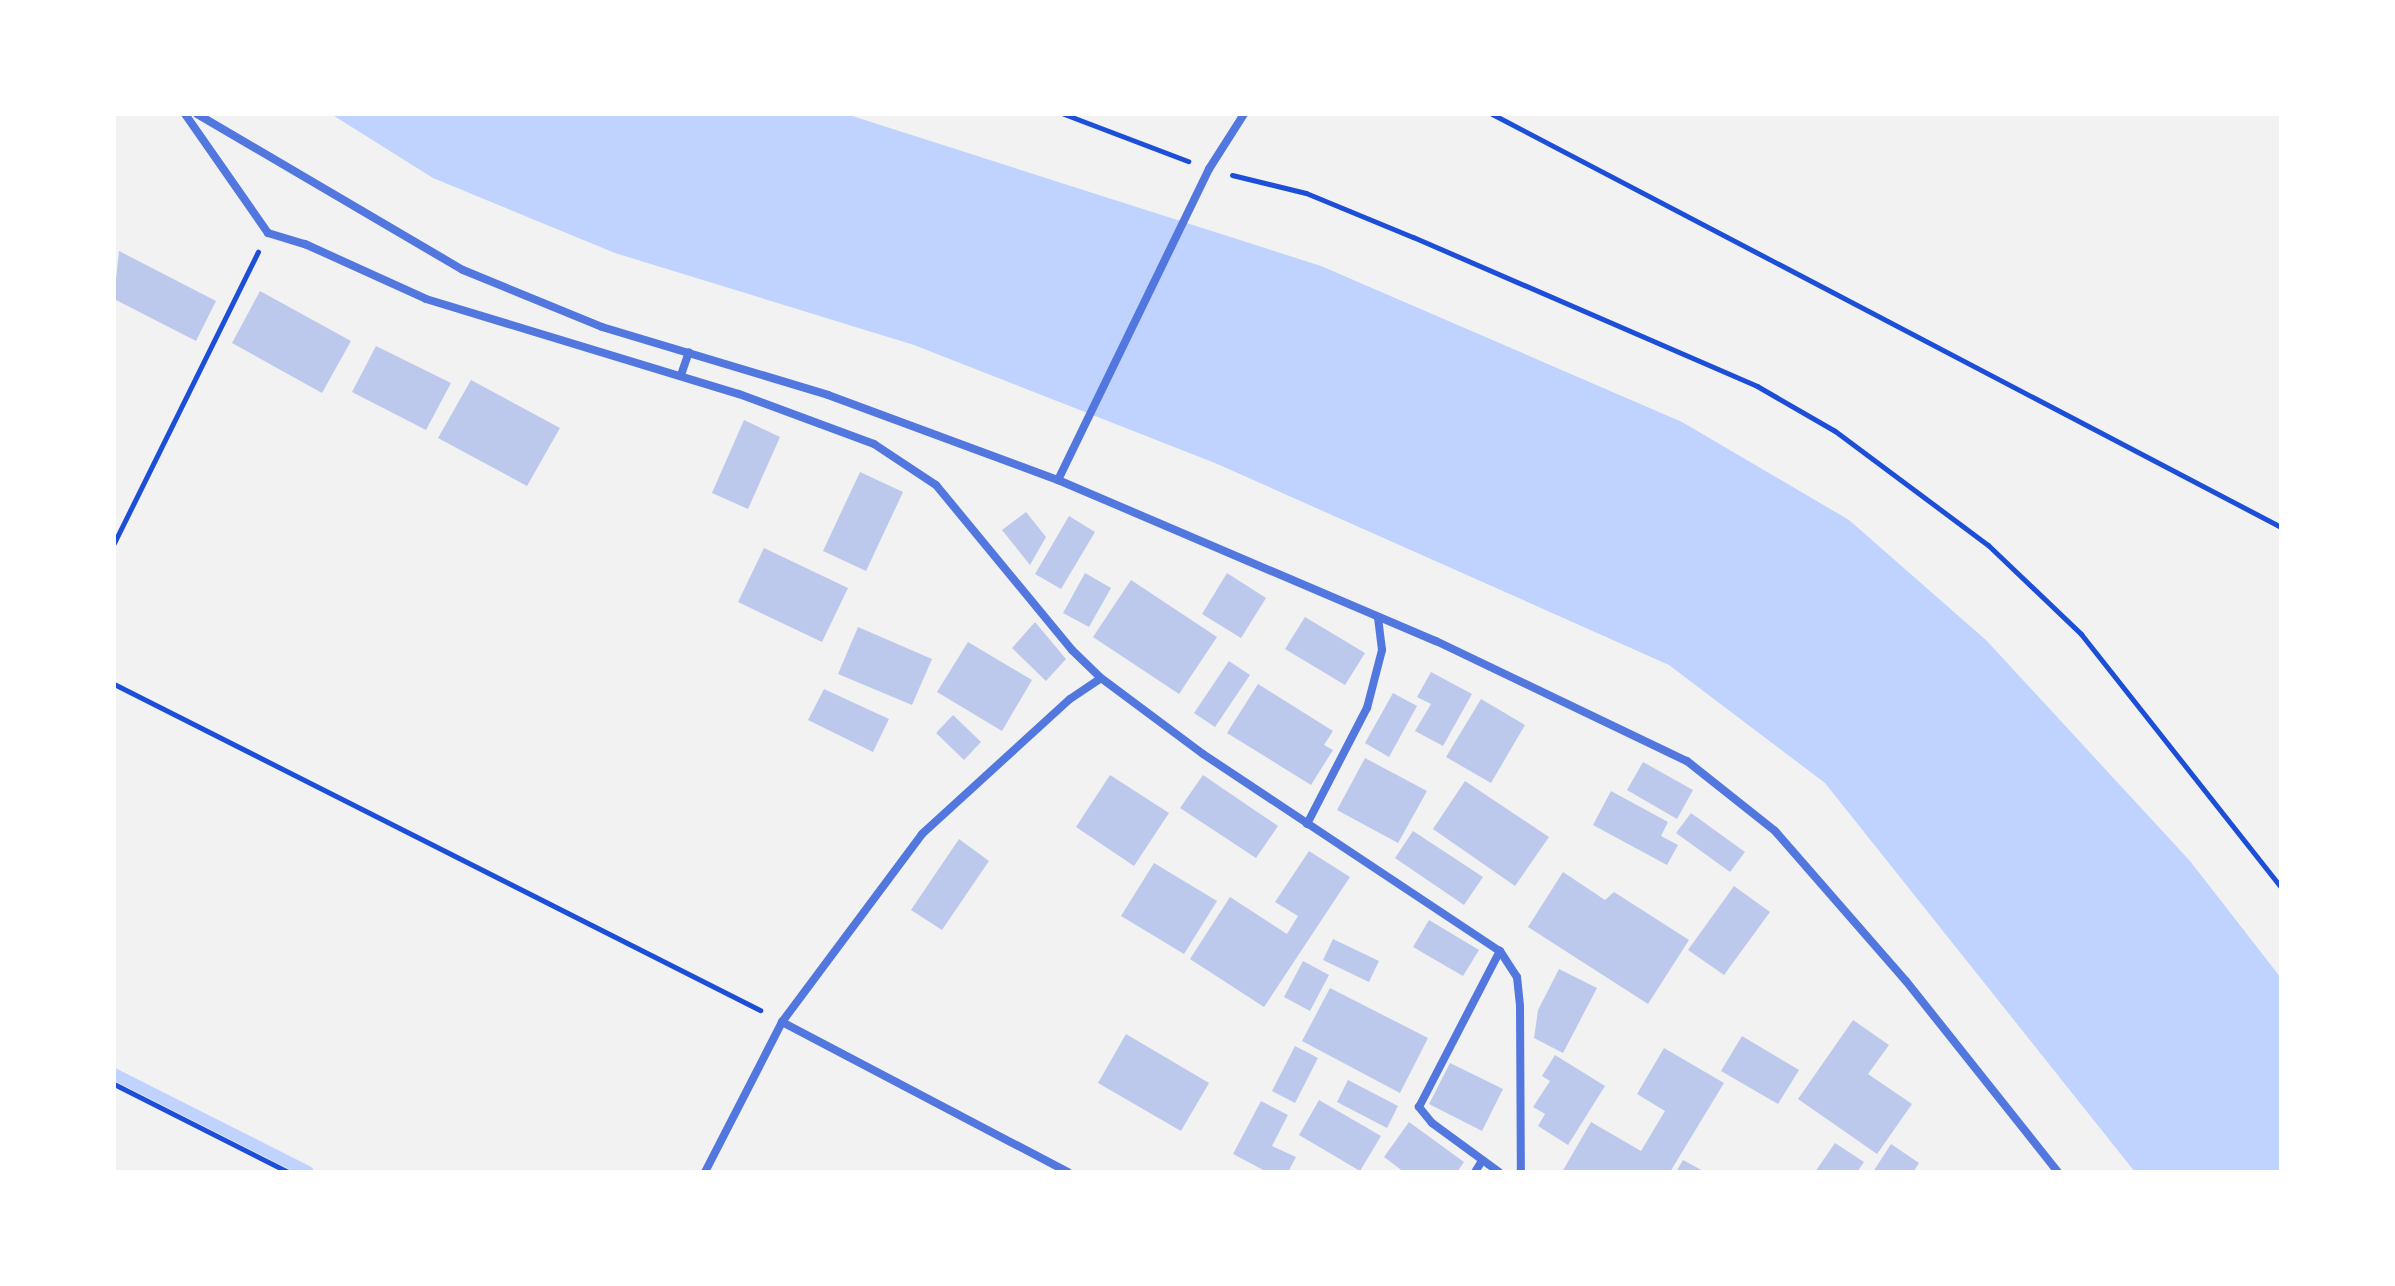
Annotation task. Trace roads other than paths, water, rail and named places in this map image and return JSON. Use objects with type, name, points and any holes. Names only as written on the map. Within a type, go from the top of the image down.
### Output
[{"type":"street","points":[[185,114],[268,233],[305,244],[441,304],[681,375],[874,444],[907,462],[976,527],[1072,650],[1101,678],[1307,824],[1500,951],[1517,977],[1520,1006],[1521,1172]]},
{"type":"street","points":[[197,114],[463,270],[602,327],[828,395],[1058,480],[1575,704],[1687,761],[1775,831],[1906,981],[2058,1172]]},
{"type":"street","points":[[1058,480],[1209,169],[1244,114]]},
{"type":"street","points":[[681,375],[689,352]]},
{"type":"street","points":[[1307,824],[1367,708],[1382,650],[1378,617]]},
{"type":"street","points":[[705,1172],[782,1022],[922,834],[1070,699],[1101,678]]},
{"type":"street","points":[[1499,1172],[1432,1123],[1419,1107],[1500,951]]},
{"type":"street","points":[[782,1022],[1068,1172]]},
{"type":"street","points":[[1475,1172],[1482,1161]]},
{"type":"water","points":[[331,114],[846,114],[1321,266],[1682,422],[1849,520],[1987,641],[2190,861],[2281,978],[2281,1172],[2135,1172],[1825,783],[1669,665],[1215,463],[914,345],[615,253],[433,178]]},
{"type":"waterway","points":[[114,1074],[308,1172]]}]
